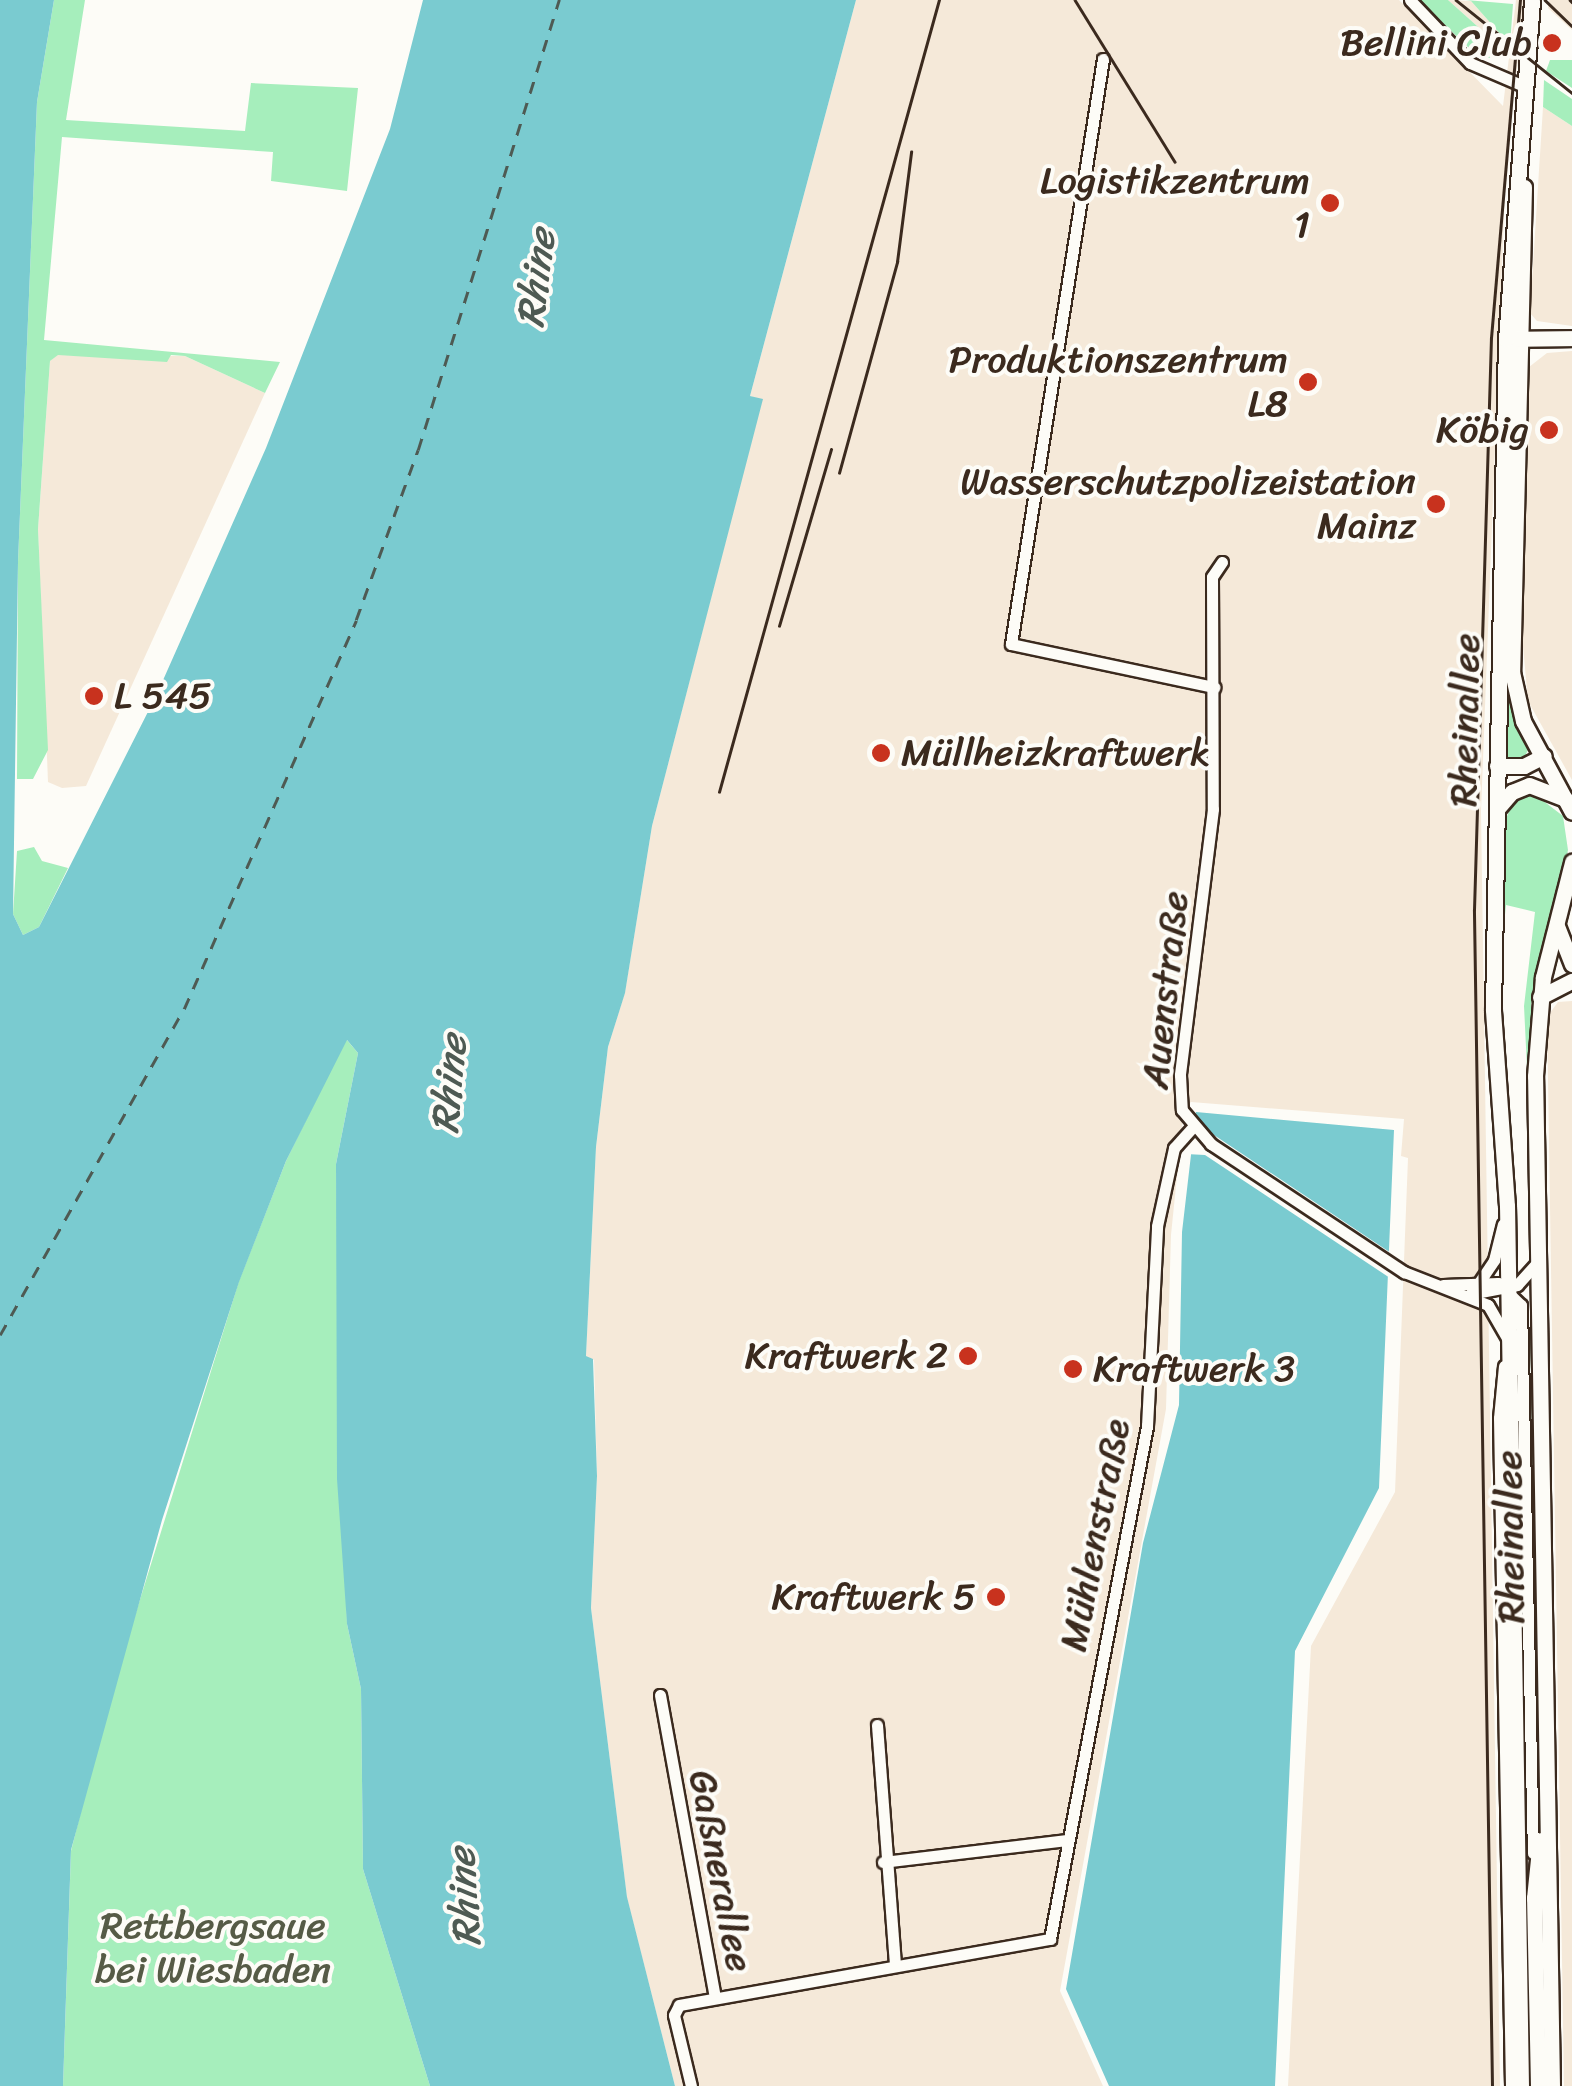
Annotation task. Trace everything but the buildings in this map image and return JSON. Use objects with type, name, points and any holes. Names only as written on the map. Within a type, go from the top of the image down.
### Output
[{"type":"main road","name":"Rheinallee","points":[[1521,2086],[1510,1344],[1505,1179],[1494,1084],[1496,766],[1512,339],[1532,0]]},
{"type":"main road","points":[[1512,339],[1572,338]]},
{"type":"main road","name":"Rheinallee","points":[[1512,339],[1518,369],[1512,672],[1524,722],[1571,809]]},
{"type":"main road","points":[[1518,369],[1548,339]]},
{"type":"main road","points":[[1496,766],[1524,766],[1544,756]]},
{"type":"main road","points":[[1496,810],[1512,792],[1535,785],[1558,792],[1571,809]]},
{"type":"main road","name":"Rheinallee","points":[[1552,2086],[1538,1252],[1540,997],[1572,862]]},
{"type":"main road","points":[[1556,918],[1572,964]]},
{"type":"main road","points":[[1540,997],[1572,982]]},
{"type":"main road","name":"Rheinallee","points":[[1538,2086],[1534,1898],[1546,1736]]},
{"type":"street","points":[[1410,0],[1470,62],[1526,93]]},
{"type":"street","points":[[1103,60],[1011,644],[1214,687]]},
{"type":"street","name":"Auenstraße","points":[[1222,562],[1212,577],[1214,809],[1179,1083],[1192,1128],[1397,1268],[1491,1308],[1510,1344]]},
{"type":"street","name":"Mühlenstraße","points":[[715,1998],[1047,1942],[1147,1426],[1163,1196],[1174,1148],[1192,1128]]},
{"type":"street","points":[[1478,1284],[1494,1260],[1506,1206]]},
{"type":"street","points":[[1508,1288],[1531,1275],[1538,1252]]},
{"type":"street","name":"Auenstraße","points":[[1433,1286],[1478,1284],[1508,1288]]},
{"type":"street","name":"Auenstraße","points":[[1460,1294],[1508,1288]]},
{"type":"street","name":"Rheinallee","points":[[1508,1288],[1522,1304],[1534,1898]]},
{"type":"street","name":"Rheinallee","points":[[1510,1344],[1499,1418],[1512,2086]]},
{"type":"street","name":"Gaßnerallee","points":[[660,1695],[715,1998],[674,2011],[691,2086]]},
{"type":"street","name":"Rheinallee","points":[[1502,1697],[1516,1808]]},
{"type":"street","points":[[877,1725],[883,1862],[895,1965]]},
{"type":"street","points":[[883,1862],[1050,1838],[1068,1840]]},
{"type":"shaded area","points":[[856,0],[1399,0],[1503,106],[1516,0],[1525,0],[1506,162],[1481,811],[1500,2086],[1288,2086],[1311,1646],[1395,1492],[1408,1158],[1401,1156],[1404,1119],[1191,1102],[1184,1108],[1171,1235],[1166,1409],[1060,1991],[1103,2086],[675,2086],[627,1898],[591,1608],[597,1476],[594,1360],[586,1356],[596,1147],[608,1047],[625,992],[652,826],[762,400],[750,396]]},
{"type":"shaded area","points":[[1448,0],[1471,1],[1510,45],[1505,51]]},
{"type":"shaded area","points":[[1549,0],[1572,0],[1572,30],[1548,8]]},
{"type":"shaded area","points":[[1543,107],[1572,126],[1572,326],[1537,321],[1530,313]]},
{"type":"shaded area","points":[[1572,351],[1572,780],[1528,701],[1522,635],[1529,367],[1547,353]]},
{"type":"shaded area","points":[[57,355],[185,356],[265,393],[86,786],[62,788],[48,782],[38,529],[50,361]]},
{"type":"shaded area","points":[[1572,1001],[1572,2086],[1564,2086],[1547,1017],[1558,1002]]},
{"type":"green space","points":[[54,0],[85,0],[66,120],[245,131],[251,83],[358,88],[347,191],[271,181],[273,152],[62,137],[44,340],[280,362],[265,393],[185,356],[171,355],[167,362],[58,355],[50,361],[38,529],[48,750],[33,779],[17,779],[18,562],[37,102]]},
{"type":"green space","points":[[1419,0],[1448,0],[1505,51],[1489,58],[1471,50]]},
{"type":"green space","points":[[1466,0],[1513,4],[1510,45],[1471,1]]},
{"type":"green space","points":[[1550,60],[1572,60],[1572,88],[1546,71]]},
{"type":"green space","points":[[1544,80],[1572,99],[1572,126],[1543,107]]},
{"type":"green space","points":[[1506,667],[1529,748],[1523,760],[1503,760]]},
{"type":"green space","points":[[1533,793],[1563,816],[1568,850],[1531,1005],[1534,1211],[1524,1006],[1535,912],[1506,905],[1501,953],[1500,903],[1506,819],[1513,801]]},
{"type":"green space","points":[[34,847],[42,861],[68,868],[39,927],[23,935],[13,914],[17,851]]},
{"type":"green space","name":"Rettbergsaue bei Wiesbaden","points":[[346,1039],[358,1053],[336,1164],[347,1624],[361,1689],[363,1869],[430,2086],[63,2086],[71,1851],[110,1696],[239,1281],[286,1161]]},
{"type":"green space","points":[[1530,1311],[1534,1311],[1539,1822],[1538,1822]]},
{"type":"water","name":"Rhine","points":[[0,0],[54,0],[37,102],[18,562],[13,914],[23,935],[39,927],[156,696],[266,448],[390,129],[423,0],[856,0],[750,396],[763,399],[652,826],[625,993],[608,1047],[596,1147],[586,1356],[593,1359],[597,1476],[591,1608],[627,1897],[675,2086],[430,2086],[363,1869],[361,1689],[347,1624],[337,1479],[336,1164],[358,1053],[347,1040],[286,1161],[239,1282],[162,1520],[71,1850],[63,2086],[0,2086]]},
{"type":"water","points":[[1196,1112],[1394,1130],[1379,1488],[1295,1651],[1275,2086],[1109,2086],[1066,1989],[1143,1543],[1179,1405],[1182,1232]]},
{"type":"pier","points":[[1192,1109],[1211,1133],[1394,1255],[1390,1278],[1205,1155],[1186,1154]]},
{"type":"ferry route","points":[[0,1335],[184,1009],[356,620],[418,450],[559,0]]},
{"type":"railway","points":[[719,792],[939,0]]},
{"type":"railway","points":[[1075,0],[1175,162]]},
{"type":"railway","points":[[1456,0],[1572,93]]},
{"type":"railway","points":[[1492,2086],[1474,910],[1491,338],[1520,0]]},
{"type":"railway","points":[[1545,0],[1572,26]]},
{"type":"railway","points":[[839,473],[897,262],[911,152]]},
{"type":"railway","points":[[779,626],[831,449]]},
{"type":"place","name":"Bellini Club","points":[[1552,43]]},
{"type":"place","name":"Logistikzentrum 1","points":[[1330,203]]},
{"type":"place","name":"Produktionszentrum L8","points":[[1308,382]]},
{"type":"place","name":"Köbig","points":[[1549,430]]},
{"type":"place","name":"Wasserschutzpolizeistation Mainz","points":[[1436,504]]},
{"type":"place","name":"L 545","points":[[94,696]]},
{"type":"place","name":"Müllheizkraftwerk","points":[[881,753]]},
{"type":"place","name":"Kraftwerk 2","points":[[968,1356]]},
{"type":"place","name":"Kraftwerk 3","points":[[1073,1369]]},
{"type":"place","name":"Kraftwerk 5","points":[[996,1597]]}]
